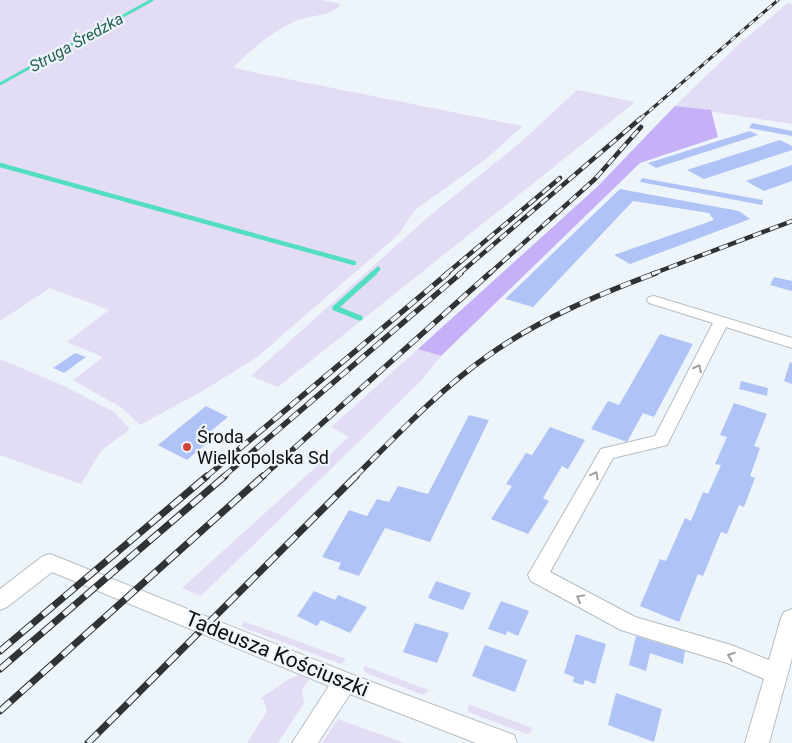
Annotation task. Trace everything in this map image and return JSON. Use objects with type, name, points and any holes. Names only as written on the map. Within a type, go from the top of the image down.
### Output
[{"type":"street","points":[[654,300],[792,343]]},
{"type":"street","points":[[722,322],[661,441],[607,453],[538,575],[629,624],[731,655],[777,674]]},
{"type":"street","points":[[0,601],[50,562]]},
{"type":"street","name":"Tadeusza Kościuszki","points":[[50,562],[345,682],[505,743]]},
{"type":"street","points":[[757,743],[792,618]]},
{"type":"street","points":[[304,743],[345,682]]},
{"type":"shaded area","points":[[0,0],[322,0],[341,4],[333,11],[298,20],[280,29],[255,47],[233,68],[523,126],[487,158],[415,210],[398,235],[256,358],[206,389],[140,425],[122,408],[73,380],[103,357],[67,342],[109,310],[50,288],[0,321]]},
{"type":"shaded area","points":[[788,3],[792,4],[792,124],[675,106],[739,44]]},
{"type":"shaded area","points":[[577,90],[635,102],[278,387],[251,376],[428,217],[521,142]]},
{"type":"shaded area","points":[[675,106],[711,110],[718,137],[640,163],[441,356],[418,349],[597,187]]},
{"type":"shaded area","points":[[418,349],[441,356],[420,382],[201,596],[182,588],[349,437],[331,427]]},
{"type":"shaded area","points":[[0,359],[64,386],[114,412],[130,429],[101,451],[81,484],[0,455]]},
{"type":"shaded area","points":[[243,621],[346,659],[341,664],[242,627]]},
{"type":"shaded area","points":[[365,666],[429,690],[423,695],[366,673],[363,668]]},
{"type":"shaded area","points":[[299,675],[307,676],[309,679],[302,690],[304,703],[278,743],[247,743],[267,711],[261,698],[289,679]]},
{"type":"shaded area","points":[[468,704],[532,728],[531,732],[527,734],[468,712]]},
{"type":"shaded area","points":[[338,719],[404,743],[322,743]]},
{"type":"building","points":[[752,123],[792,131],[792,136],[749,128]]},
{"type":"building","points":[[750,131],[758,135],[656,168],[648,163]]},
{"type":"building","points":[[780,140],[792,146],[792,150],[704,179],[687,170]]},
{"type":"building","points":[[792,165],[792,181],[764,191],[746,181]]},
{"type":"building","points":[[642,178],[763,200],[762,205],[640,182]]},
{"type":"building","points":[[620,189],[739,211],[750,219],[630,264],[614,255],[714,220],[709,213],[633,201],[533,307],[505,299]]},
{"type":"building","points":[[774,277],[792,281],[792,291],[770,285]]},
{"type":"building","points":[[660,334],[693,344],[654,417],[643,413],[627,442],[591,429],[608,401],[619,405]]},
{"type":"building","points":[[75,353],[86,357],[64,373],[53,368]]},
{"type":"building","points":[[790,362],[792,363],[792,384],[784,381]]},
{"type":"building","points":[[741,381],[768,388],[767,396],[739,389]]},
{"type":"building","points":[[734,403],[767,414],[754,446],[760,448],[750,476],[755,478],[744,507],[739,505],[727,534],[721,532],[703,576],[698,574],[679,622],[640,606],[660,559],[666,561],[685,518],[691,521],[703,492],[708,494],[721,465],[715,464],[727,437],[720,435]]},
{"type":"building","points":[[206,406],[228,417],[200,440],[206,444],[187,460],[158,445]]},
{"type":"building","points":[[469,415],[489,420],[430,542],[385,528],[359,576],[338,569],[341,563],[322,557],[349,510],[367,516],[377,499],[389,502],[398,486],[428,494]]},
{"type":"building","points":[[550,427],[585,440],[568,469],[562,466],[543,498],[549,501],[528,534],[491,519],[512,486],[506,484],[526,453],[532,455]]},
{"type":"building","points":[[436,581],[471,593],[463,610],[428,598]]},
{"type":"building","points":[[314,591],[335,600],[338,595],[367,607],[350,633],[321,620],[317,626],[297,616]]},
{"type":"building","points":[[501,601],[529,611],[518,636],[507,631],[506,635],[488,629]]},
{"type":"building","points":[[415,623],[449,633],[437,663],[403,652]]},
{"type":"building","points":[[576,634],[606,644],[595,684],[585,680],[583,685],[573,682],[574,677],[564,673]]},
{"type":"building","points":[[636,636],[685,651],[683,664],[650,653],[646,671],[629,665]]},
{"type":"building","points":[[485,645],[527,660],[515,692],[472,676]]},
{"type":"building","points":[[616,693],[662,709],[654,742],[608,725]]},
{"type":"waterway","name":"Struga Średzka","points":[[0,84],[152,0]]},
{"type":"waterway","points":[[0,165],[354,263]]},
{"type":"waterway","points":[[374,273],[378,269]]},
{"type":"waterway","points":[[360,318],[335,308],[374,273]]},
{"type":"railway","points":[[640,119],[778,0]]},
{"type":"railway","points":[[459,274],[641,118]]},
{"type":"railway","points":[[489,274],[595,179],[641,127]]},
{"type":"railway","points":[[446,274],[560,178]]},
{"type":"railway","points":[[652,274],[792,221]]},
{"type":"railway","points":[[206,477],[448,273]]},
{"type":"railway","points":[[223,477],[461,273]]},
{"type":"railway","points":[[262,477],[490,273]]},
{"type":"railway","points":[[356,476],[453,383],[508,342],[570,309],[656,273]]},
{"type":"railway","points":[[0,651],[207,476]]},
{"type":"railway","points":[[0,669],[225,476]]},
{"type":"railway","points":[[0,711],[263,476]]},
{"type":"railway","points":[[88,743],[356,476]]},
{"type":"place","name":"Środa Wielkopolska Sd","points":[[187,447]]}]
